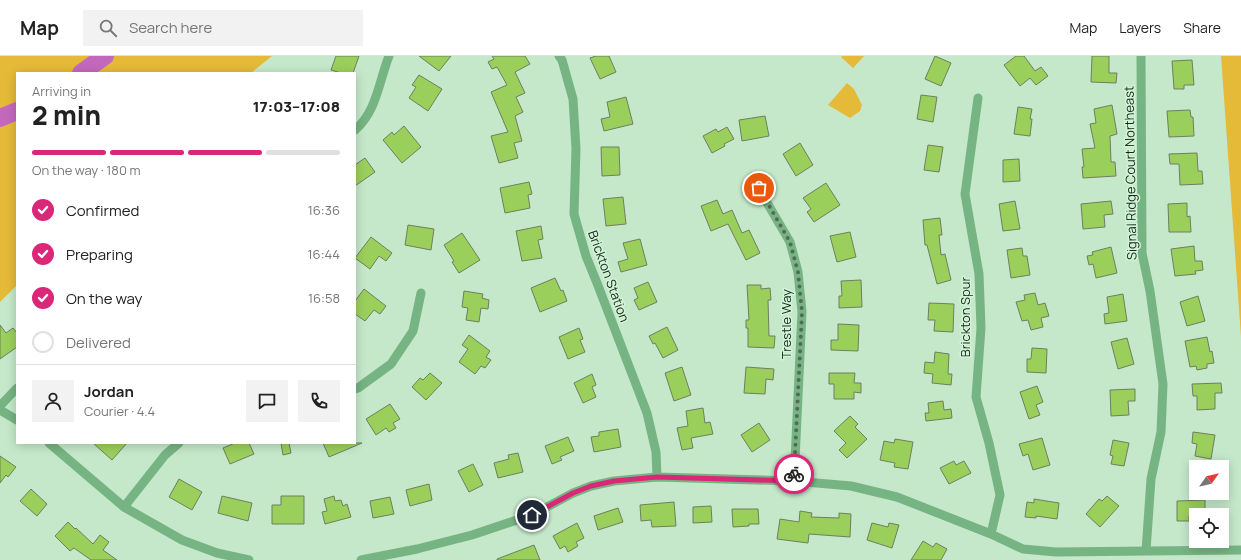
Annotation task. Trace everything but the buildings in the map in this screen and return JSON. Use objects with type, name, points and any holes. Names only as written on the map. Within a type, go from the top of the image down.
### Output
[{"type":"street","points":[[356,129],[368,116],[389,56]]},
{"type":"street","name":"Brickton Station","points":[[559,56],[562,60],[573,99],[576,149],[574,214],[586,256],[646,413],[656,452],[657,477]]},
{"type":"street","name":"Signal Ridge Court Northeast","points":[[1141,56],[1142,253],[1150,291],[1163,384],[1161,432],[1151,479],[1146,551]]},
{"type":"street","name":"Brickton Spur","points":[[978,98],[965,194],[979,274],[981,328],[976,397],[989,443],[1000,495],[991,534]]},
{"type":"street","name":"Trestle Way","points":[[752,177],[790,242],[798,272],[802,312],[794,481]]},
{"type":"street","points":[[356,389],[391,364],[413,331],[420,293]]},
{"type":"street","points":[[0,406],[16,389]]},
{"type":"street","points":[[0,410],[16,419]]},
{"type":"street","points":[[50,444],[124,508],[182,540],[217,553],[249,560]]},
{"type":"street","points":[[124,508],[165,455],[178,444]]},
{"type":"street","points":[[360,560],[472,536],[532,515],[573,493],[591,486],[614,481],[657,477],[794,481],[851,486],[897,497],[1023,548],[1049,552],[1241,550]]},
{"type":"shaded area","points":[[0,56],[272,56],[252,72],[16,72],[16,286],[0,302]]},
{"type":"shaded area","points":[[864,56],[853,68],[841,57]]},
{"type":"shaded area","points":[[1221,56],[1241,56],[1241,337]]},
{"type":"shaded area","points":[[847,83],[854,89],[862,105],[860,111],[850,118],[828,105]]},
{"type":"waterway","points":[[82,72],[105,56]]},
{"type":"waterway","points":[[0,118],[16,111]]},
{"type":"way so far","points":[[759,188],[790,242],[798,272],[802,312],[794,474]]},
{"type":"route","points":[[532,515],[573,493],[591,486],[614,481],[657,477],[794,481],[794,474]]}]
